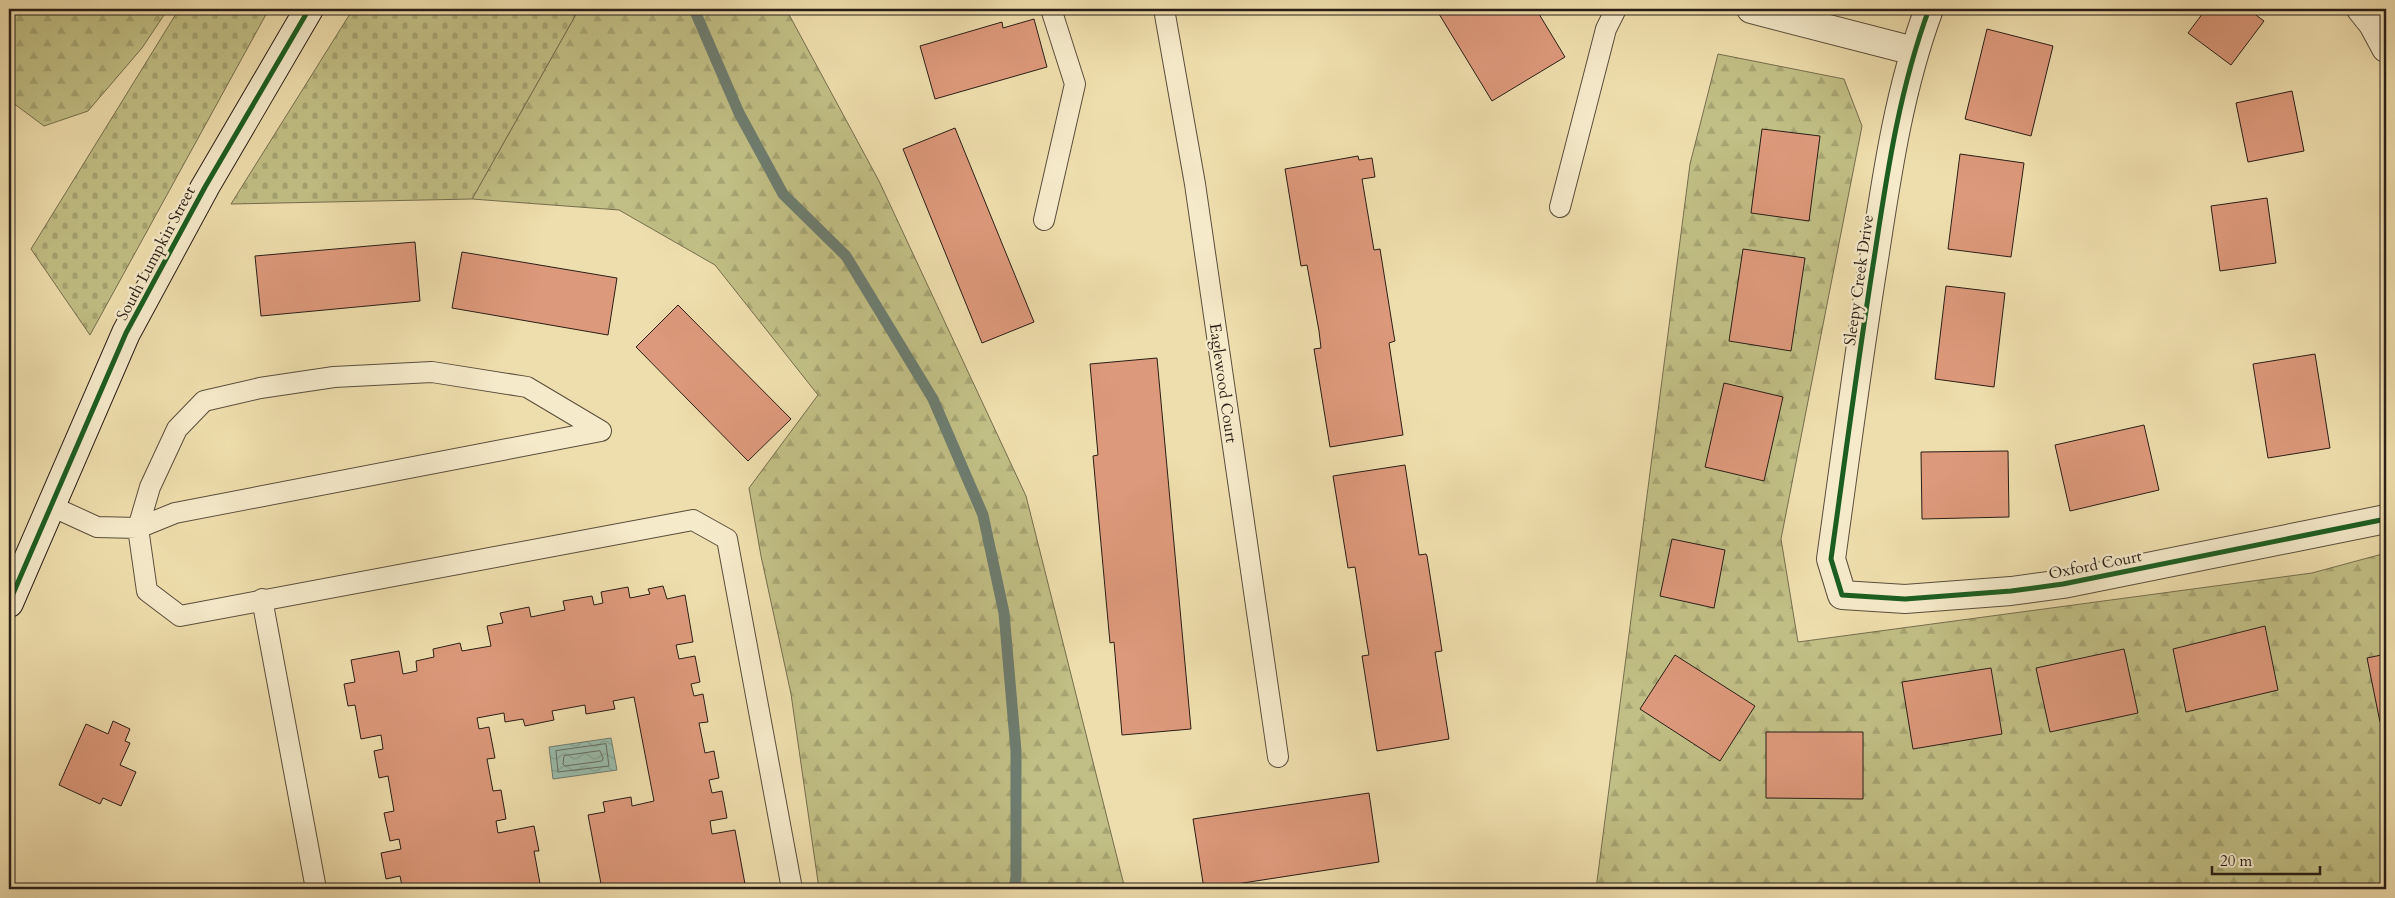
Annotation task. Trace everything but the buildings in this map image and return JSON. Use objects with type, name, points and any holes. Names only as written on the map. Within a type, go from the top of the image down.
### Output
[{"type":"street","name":"South Lumpkin Street","points":[[9,603],[126,333],[205,187],[309,9]]},
{"type":"street","points":[[1752,9],[1914,51]]},
{"type":"street","name":"Sleepy Creek Drive","points":[[1831,559],[1887,174],[1898,111],[1914,51],[1929,9]]},
{"type":"street","points":[[2361,9],[2373,24],[2386,48]]},
{"type":"street","name":"Oxford Court","points":[[1831,559],[1842,596],[1905,599],[2011,591],[2063,584],[2386,518]]},
{"type":"lane","points":[[1044,220],[1075,84],[1051,9]]},
{"type":"lane","name":"Eaglewood Court","points":[[1164,9],[1195,184],[1278,757]]},
{"type":"lane","points":[[1560,207],[1606,29],[1616,9]]},
{"type":"lane","points":[[51,506],[97,527],[138,528],[175,513],[602,431],[527,387],[432,372],[334,376],[260,388],[204,401],[177,429],[150,487],[138,528],[146,590],[180,616],[262,599],[694,520],[727,539],[792,889]]},
{"type":"lane","points":[[262,599],[316,889]]},
{"type":"green space","points":[[9,9],[168,9],[142,48],[88,111],[44,126],[9,100]]},
{"type":"green space","points":[[179,9],[269,9],[90,335],[31,249]]},
{"type":"green space","points":[[353,9],[579,9],[472,199],[231,204]]},
{"type":"green space","points":[[579,9],[786,9],[879,181],[1026,496],[1125,889],[819,889],[791,694],[761,556],[749,488],[818,395],[715,265],[619,210],[472,199]]},
{"type":"green space","points":[[1718,54],[1844,79],[1862,126],[1781,539],[1798,642],[2312,573],[2386,553],[2386,889],[1596,889],[1690,164]]},
{"type":"water","points":[[611,738],[617,770],[553,779],[549,747]]},
{"type":"waterway","points":[[694,9],[739,113],[783,194],[846,256],[933,399],[983,515],[1004,613],[1016,751],[1016,877],[1014,889]]},
{"type":"cycle path","points":[[9,603],[126,333],[205,187],[309,9]]},
{"type":"cycle path","points":[[1929,9],[1910,70],[1895,132],[1863,334],[1831,559],[1842,595],[1905,599],[2011,591],[2063,584],[2386,519]]}]
